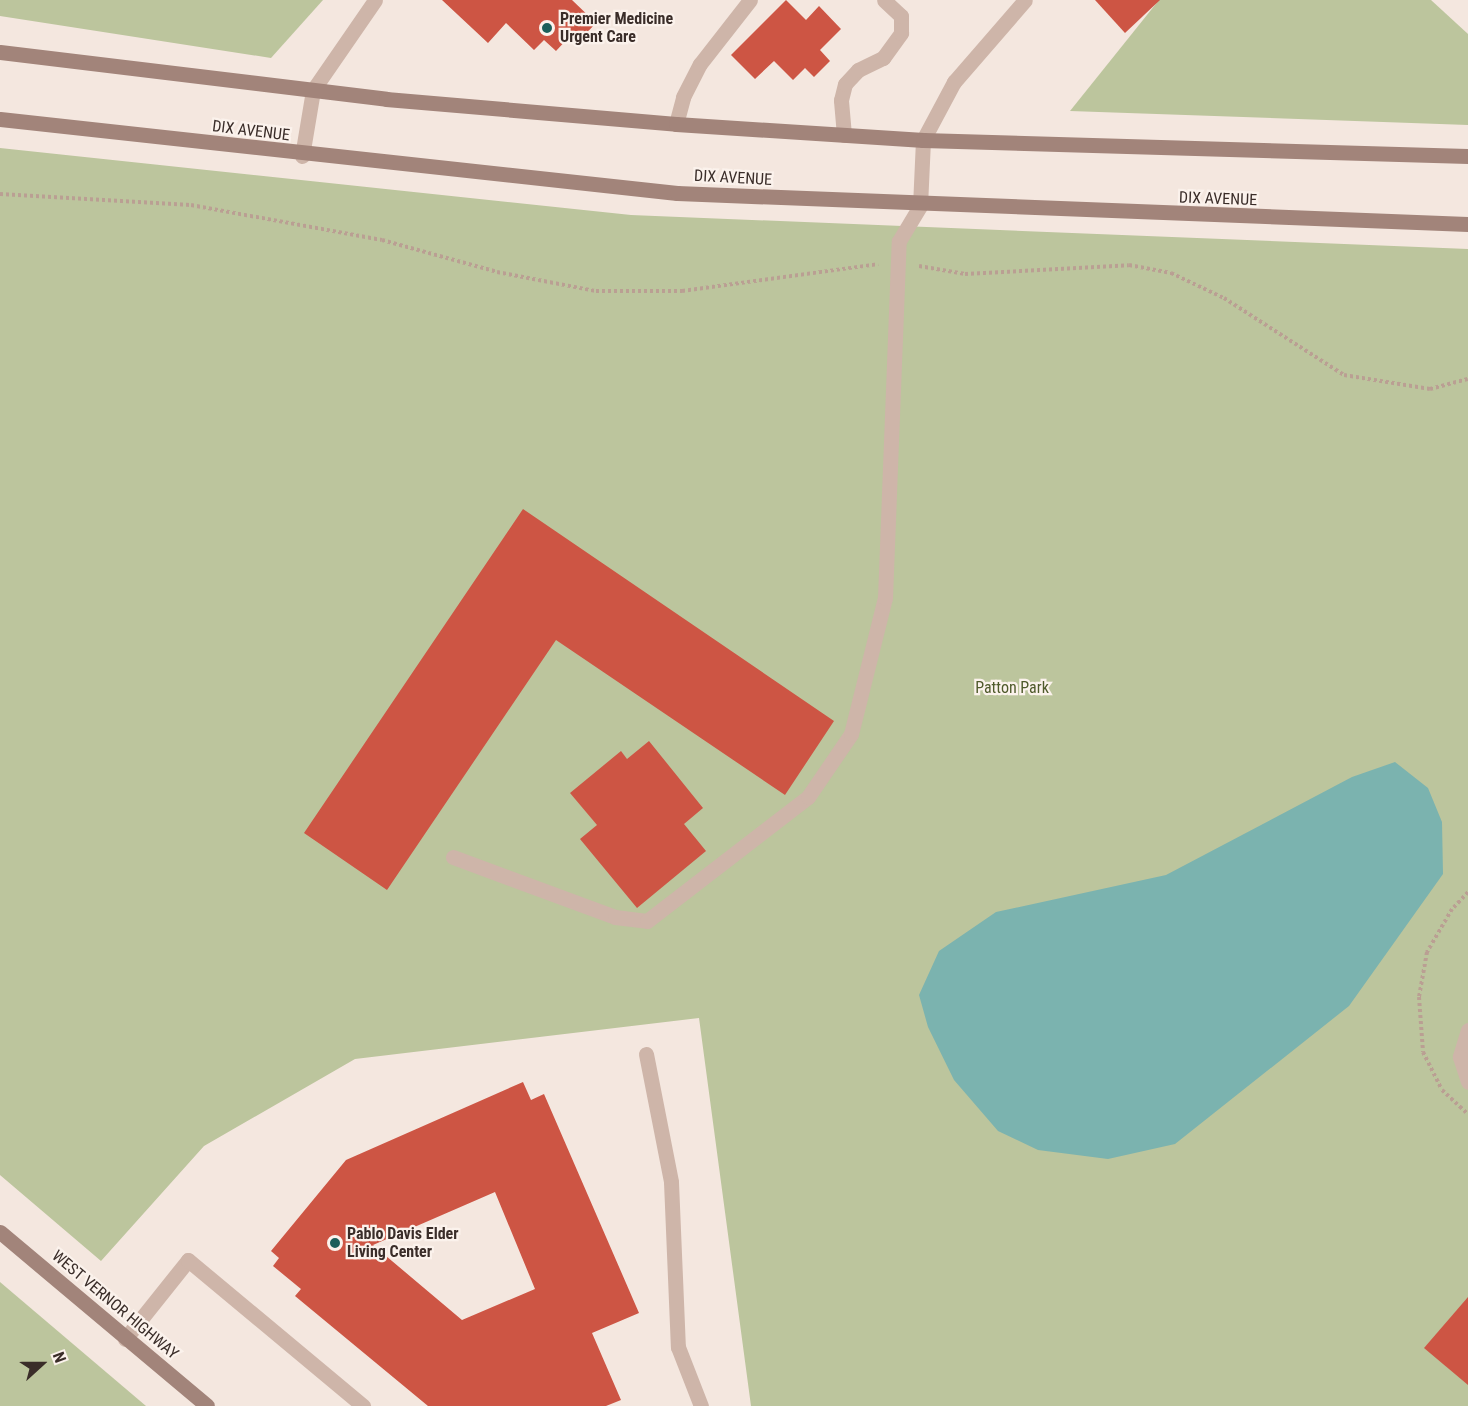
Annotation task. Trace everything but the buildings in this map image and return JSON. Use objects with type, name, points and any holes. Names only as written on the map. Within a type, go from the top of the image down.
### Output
[{"type":"street","points":[[302,156],[313,90],[375,0]]},
{"type":"street","points":[[676,124],[683,97],[700,64],[750,0]]},
{"type":"street","points":[[844,135],[841,100],[845,84],[858,70],[883,58],[901,33],[901,16],[884,0]]},
{"type":"street","points":[[453,857],[615,917],[647,921],[808,797],[851,734],[885,598],[899,241],[920,206],[923,140],[954,82],[1025,0]]},
{"type":"street","points":[[0,52],[313,90],[676,124],[923,140],[1468,156]]},
{"type":"street","name":"DIX AVENUE","points":[[0,119],[302,156],[677,194],[920,206],[1468,224]]},
{"type":"street","points":[[1468,1030],[1460,1057],[1468,1082]]},
{"type":"street","points":[[646,1054],[671,1182],[678,1347],[702,1406]]},
{"type":"street","name":"WEST VERNOR HIGHWAY","points":[[0,1232],[207,1406]]},
{"type":"street","points":[[125,1339],[188,1260],[363,1406]]},
{"type":"path","points":[[0,194],[191,204],[382,240],[497,272],[596,291],[682,291],[776,275],[898,264],[965,274],[1129,265],[1171,273],[1224,298],[1344,375],[1430,388],[1468,379]]},
{"type":"path","points":[[1468,892],[1452,909],[1427,952],[1419,997],[1423,1052],[1442,1090],[1468,1114]]},
{"type":"green space","points":[[0,0],[323,0],[271,58],[0,16]]},
{"type":"green space","points":[[1159,0],[1431,0],[1468,34],[1468,125],[1070,111]]},
{"type":"green space","name":"Patton Park","points":[[0,148],[631,215],[1468,249],[1468,1406],[751,1406],[699,1018],[355,1059],[204,1146],[101,1261],[0,1175]]},
{"type":"green space","points":[[0,1282],[146,1406],[0,1406]]},
{"type":"water","points":[[1395,762],[1428,788],[1442,822],[1443,874],[1349,1006],[1175,1144],[1108,1159],[1038,1150],[998,1131],[954,1080],[928,1027],[919,995],[939,951],[996,912],[1166,875],[1352,777]]},
{"type":"place","name":"Premier Medicine Urgent Care","points":[[547,28]]},
{"type":"place","name":"Pablo Davis Elder Living Center","points":[[335,1243]]}]
